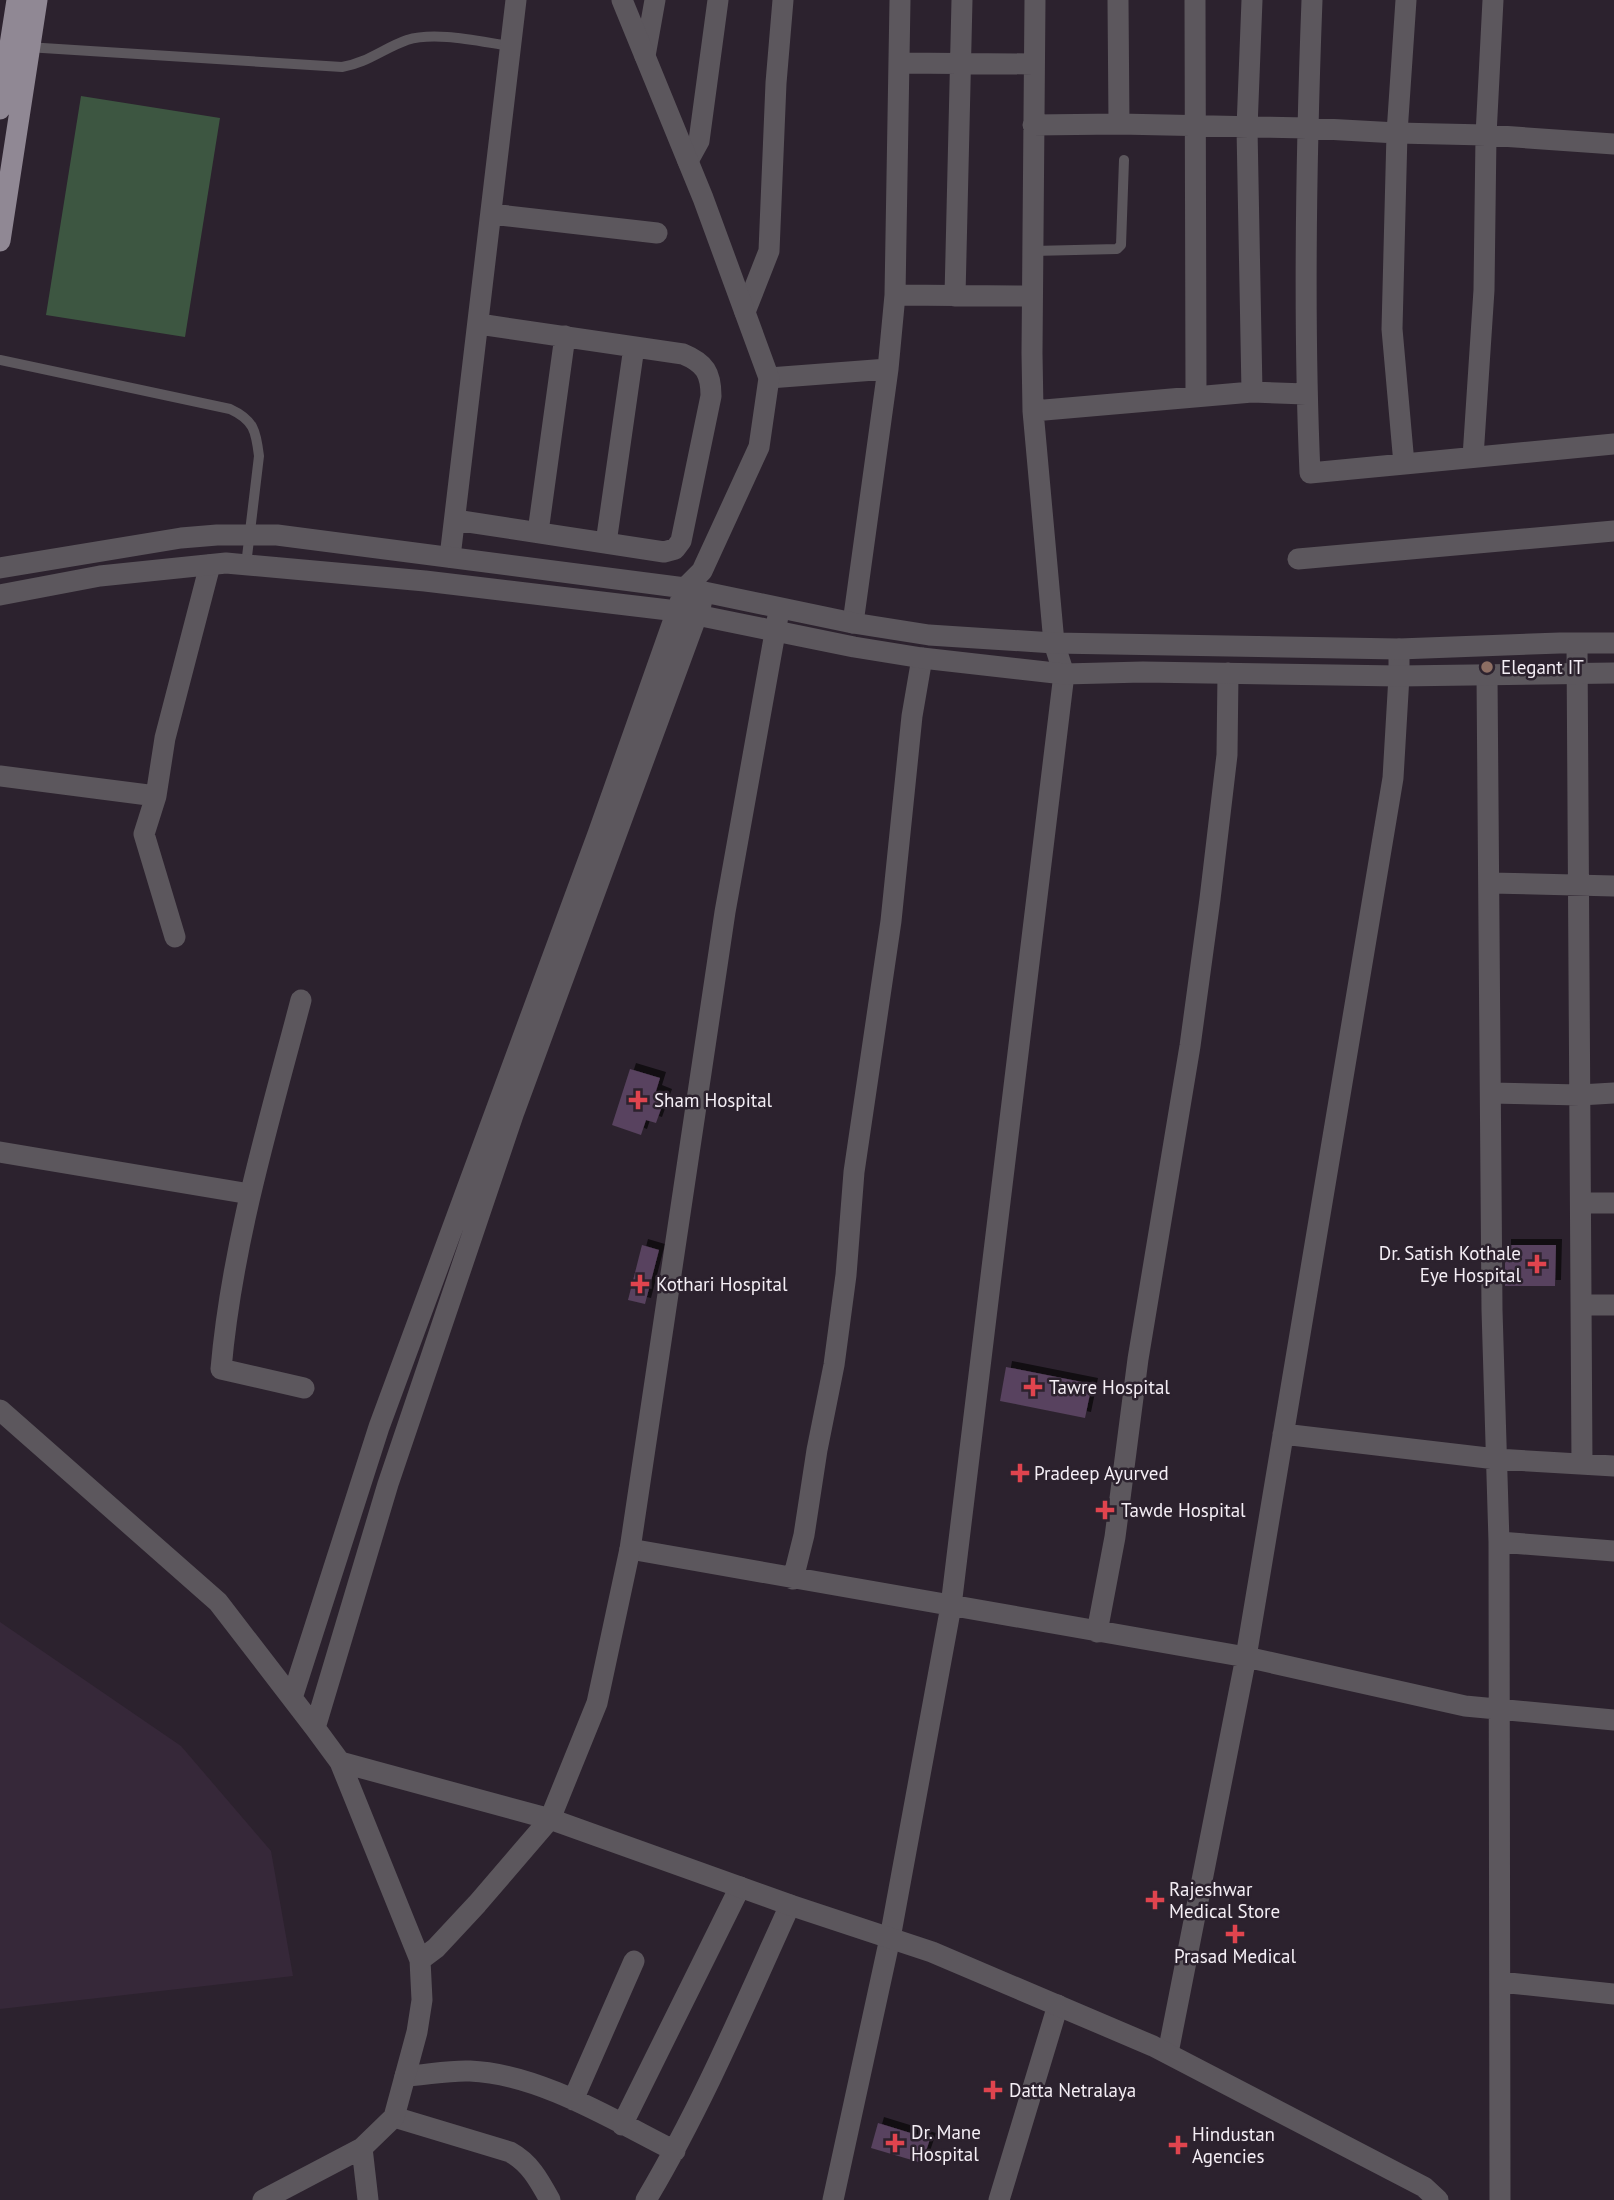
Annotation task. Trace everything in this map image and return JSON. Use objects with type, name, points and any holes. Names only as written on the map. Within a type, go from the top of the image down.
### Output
[{"type":"main road","points":[[0,241],[20,47],[17,0]]},
{"type":"main road","points":[[0,109],[37,0]]},
{"type":"street","points":[[450,557],[516,0]]},
{"type":"street","points":[[292,1698],[379,1427],[498,1129],[697,584],[759,447],[769,378],[688,161],[622,0]]},
{"type":"street","points":[[645,56],[655,0]]},
{"type":"street","points":[[688,161],[699,141],[718,0]]},
{"type":"street","points":[[745,312],[769,251],[783,0]]},
{"type":"street","points":[[853,623],[888,369],[895,295],[900,0]]},
{"type":"street","points":[[955,296],[961,0]]},
{"type":"street","points":[[833,2200],[890,1938],[951,1606],[1064,674],[1054,643],[1034,411],[1032,251],[1035,0]]},
{"type":"street","points":[[1118,0],[1119,124]]},
{"type":"street","points":[[1195,0],[1196,397]]},
{"type":"street","points":[[1252,0],[1247,128],[1252,391]]},
{"type":"street","points":[[1311,0],[1307,128],[1306,394],[1310,473],[1473,457],[1613,437]]},
{"type":"street","points":[[1404,464],[1392,329],[1397,133],[1406,0]]},
{"type":"street","points":[[1473,457],[1484,290],[1486,135],[1493,0]]},
{"type":"street","points":[[899,63],[1034,64]]},
{"type":"street","points":[[1034,125],[1307,128],[1486,135],[1614,144]]},
{"type":"street","points":[[491,214],[657,233]]},
{"type":"street","points":[[895,295],[1032,296]]},
{"type":"street","points":[[455,520],[664,552],[674,549],[681,541],[711,396],[711,384],[705,367],[683,354],[479,324]]},
{"type":"street","points":[[538,533],[565,337]]},
{"type":"street","points":[[606,543],[634,347]]},
{"type":"street","points":[[769,378],[888,369]]},
{"type":"street","points":[[1034,411],[1252,391],[1306,394]]},
{"type":"street","points":[[1298,558],[1614,531]]},
{"type":"street","points":[[0,568],[181,538],[276,535],[697,584],[780,607],[853,623],[929,635],[1054,643],[1399,649],[1614,643]]},
{"type":"street","points":[[0,594],[100,576],[226,563],[425,581],[688,613],[922,659],[1064,674],[1399,676],[1614,673]]},
{"type":"street","points":[[175,937],[144,834],[156,796],[165,738],[210,565]]},
{"type":"street","points":[[420,1960],[436,1948],[477,1904],[550,1819],[597,1703],[630,1549],[725,912],[780,607]]},
{"type":"street","points":[[1577,643],[1582,1464]]},
{"type":"street","points":[[1168,2053],[1246,1657],[1393,778],[1399,649]]},
{"type":"street","points":[[793,1579],[804,1535],[834,1365],[846,1275],[854,1172],[891,921],[912,716],[922,659]]},
{"type":"street","points":[[1097,1632],[1115,1537],[1138,1359],[1190,1046],[1227,755],[1228,673]]},
{"type":"street","points":[[1487,674],[1499,1542],[1500,2200]]},
{"type":"street","points":[[0,776],[156,796]]},
{"type":"street","points":[[1490,883],[1614,886]]},
{"type":"street","points":[[301,1000],[250,1194],[226,1313],[221,1369],[304,1388]]},
{"type":"street","points":[[1491,1093],[1614,1093]]},
{"type":"street","points":[[315,1728],[498,1129]]},
{"type":"street","points":[[0,1153],[250,1194]]},
{"type":"street","points":[[1581,1203],[1614,1203]]},
{"type":"street","points":[[1581,1306],[1614,1305]]},
{"type":"street","points":[[0,1410],[218,1602],[315,1728],[340,1762],[420,1960],[422,2000],[417,2032],[394,2117],[362,2148],[263,2200]]},
{"type":"street","points":[[1283,1434],[1496,1459],[1614,1466]]},
{"type":"street","points":[[1499,1542],[1614,1551]]},
{"type":"street","points":[[630,1549],[1246,1657],[1465,1706],[1614,1720]]},
{"type":"street","points":[[340,1762],[550,1819],[790,1905],[932,1952],[1168,2053],[1424,2188],[1438,2200]]},
{"type":"street","points":[[622,2124],[740,1887]]},
{"type":"street","points":[[646,2200],[675,2151],[708,2085],[790,1905]]},
{"type":"street","points":[[573,2100],[634,1961]]},
{"type":"street","points":[[1500,1982],[1614,1994]]},
{"type":"street","points":[[999,2200],[1058,2006]]},
{"type":"street","points":[[405,2076],[470,2071],[514,2079],[573,2100],[675,2151]]},
{"type":"street","points":[[394,2117],[510,2152],[530,2167],[550,2200]]},
{"type":"street","points":[[362,2148],[368,2200]]},
{"type":"lane","points":[[20,47],[342,66],[356,64],[406,40],[421,37],[511,46]]},
{"type":"lane","points":[[1032,251],[1117,249],[1121,246],[1124,160]]},
{"type":"lane","points":[[0,360],[230,409],[244,415],[257,439],[259,456],[246,565]]},
{"type":"shaded area","points":[[0,1622],[181,1746],[271,1851],[293,1976],[0,2009]]},
{"type":"green space","points":[[81,96],[220,118],[185,337],[46,315]]},
{"type":"building","points":[[630,1069],[660,1078],[656,1091],[666,1095],[656,1123],[646,1120],[641,1135],[612,1125]]},
{"type":"building","points":[[642,1245],[659,1250],[645,1304],[628,1300]]},
{"type":"building","points":[[1505,1245],[1556,1245],[1555,1286],[1505,1286]]},
{"type":"building","points":[[1006,1367],[1092,1384],[1085,1418],[1000,1401]]},
{"type":"building","points":[[878,2123],[930,2139],[922,2163],[871,2148]]},
{"type":"place","name":"Elegant IT","points":[[1487,667]]},
{"type":"place","name":"Sham Hospital","points":[[638,1100]]},
{"type":"place","name":"Dr. Satish Kothale Eye Hospital","points":[[1537,1264]]},
{"type":"place","name":"Kothari Hospital","points":[[640,1284]]},
{"type":"place","name":"Tawre Hospital","points":[[1033,1387]]},
{"type":"place","name":"Pradeep Ayurved","points":[[1020,1473]]},
{"type":"place","name":"Tawde Hospital","points":[[1105,1510]]},
{"type":"place","name":"Rajeshwar Medical Store","points":[[1155,1900]]},
{"type":"place","name":"Prasad Medical","points":[[1235,1934]]},
{"type":"place","name":"Datta Netralaya","points":[[993,2090]]},
{"type":"place","name":"Dr. Mane Hospital","points":[[895,2143]]},
{"type":"place","name":"Hindustan Agencies","points":[[1178,2145]]}]
